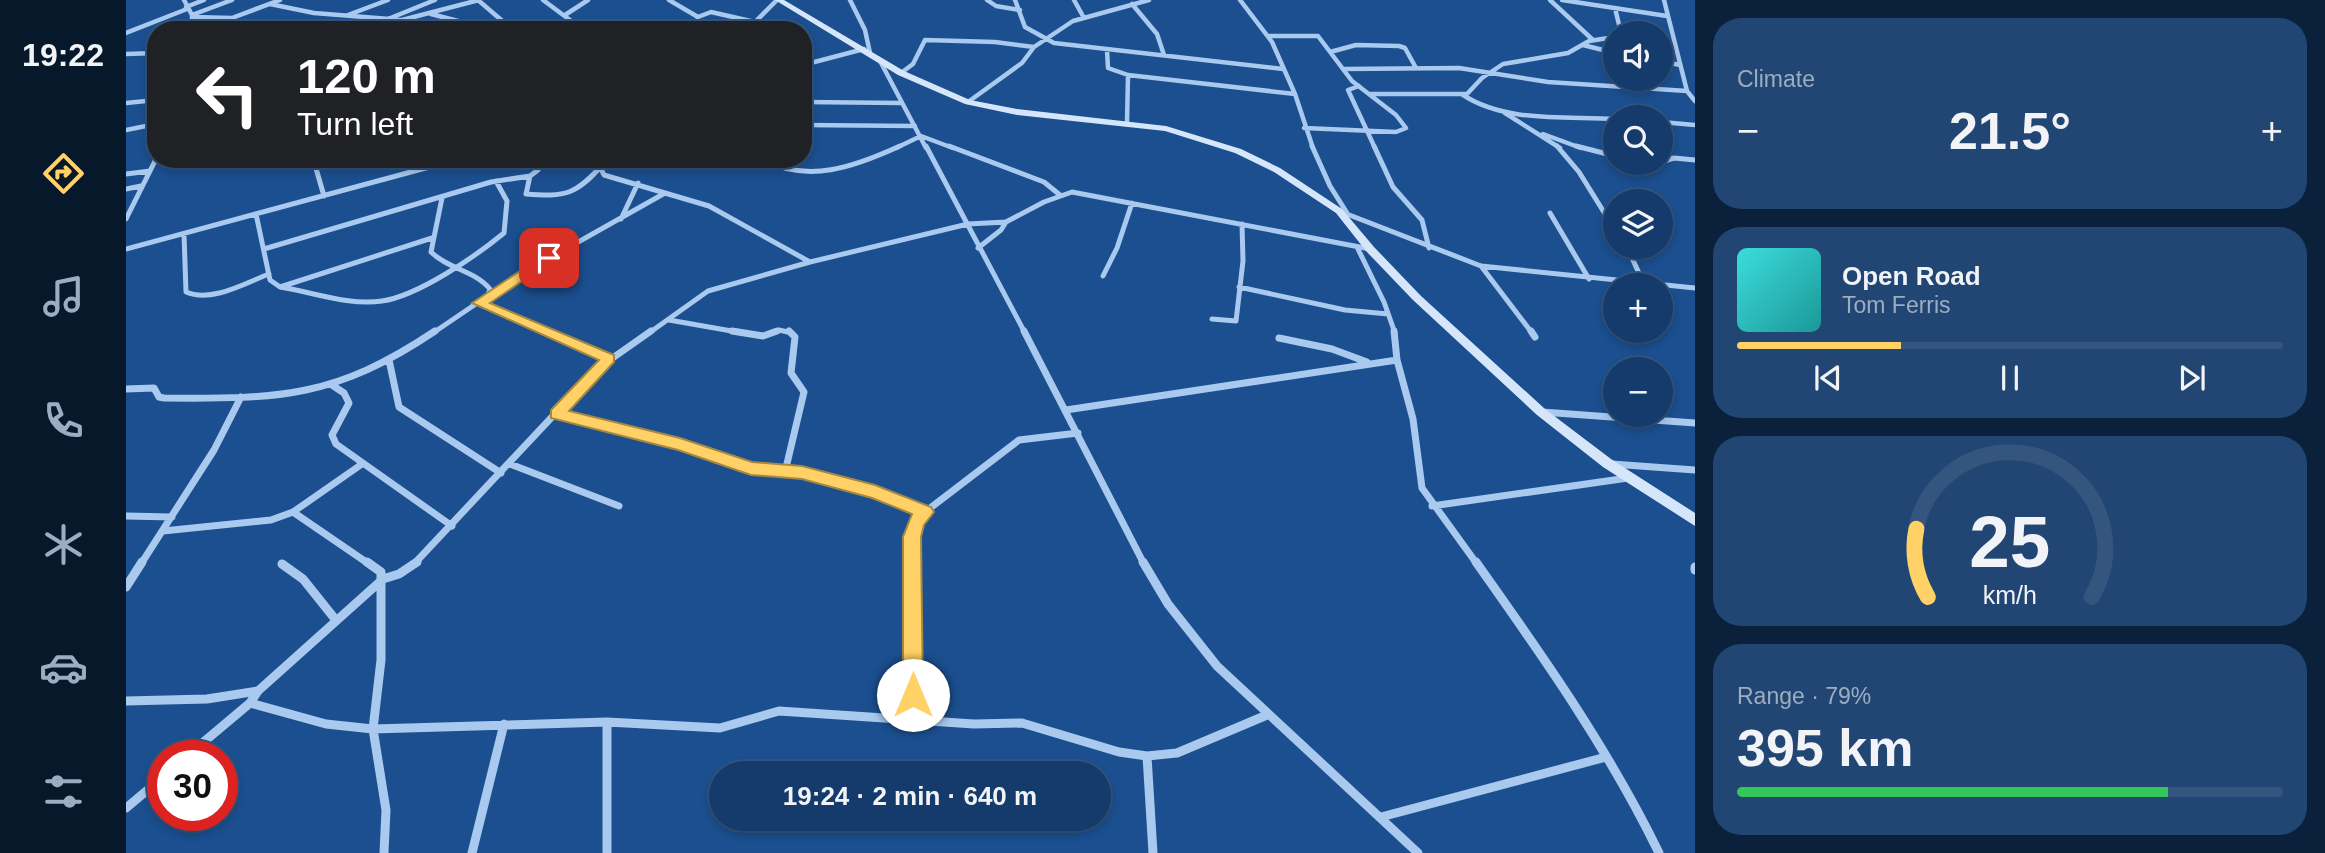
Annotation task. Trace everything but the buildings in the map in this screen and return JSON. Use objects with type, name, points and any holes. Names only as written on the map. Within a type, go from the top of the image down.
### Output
[{"type":"street","points":[[184,0],[192,21]]},
{"type":"street","points":[[155,21],[205,0]]},
{"type":"street","points":[[192,16],[232,0]]},
{"type":"street","points":[[192,16],[224,20],[280,0]]},
{"type":"street","points":[[347,15],[388,0]]},
{"type":"street","points":[[377,21],[435,0]]},
{"type":"street","points":[[270,4],[314,13],[402,20],[479,0],[503,21]]},
{"type":"street","points":[[543,0],[571,21]]},
{"type":"street","points":[[565,15],[588,0]]},
{"type":"street","points":[[669,0],[699,19]]},
{"type":"street","points":[[756,21],[778,0],[901,73],[968,102],[1017,112],[1166,129],[1238,151],[1277,170],[1343,212],[1429,248],[1481,266],[1603,280]]},
{"type":"street","points":[[850,0],[865,30],[871,54],[921,136],[1078,433],[1134,547],[1168,604],[1217,666],[1418,853]]},
{"type":"street","points":[[988,0],[996,6],[1020,10]]},
{"type":"street","points":[[1015,0],[1025,27],[1044,40],[1107,50],[1283,69]]},
{"type":"street","points":[[1066,0],[1075,0],[1084,18]]},
{"type":"street","points":[[968,102],[1022,63],[1034,47],[1044,40],[1084,18],[1149,0]]},
{"type":"street","points":[[1240,0],[1269,36],[1295,94],[1304,128],[1330,186],[1343,212],[1370,249],[1417,298],[1541,412],[1628,478],[1695,520]]},
{"type":"street","points":[[1550,0],[1593,40]]},
{"type":"street","points":[[1562,0],[1667,16]]},
{"type":"street","points":[[1664,0],[1680,65],[1685,74],[1687,91],[1695,100]]},
{"type":"street","points":[[1132,4],[1157,34],[1164,55]]},
{"type":"street","points":[[1615,8],[1618,21]]},
{"type":"street","points":[[689,21],[699,19],[710,12],[750,21]]},
{"type":"street","points":[[431,14],[458,21]]},
{"type":"street","points":[[126,33],[147,24]]},
{"type":"street","points":[[1269,36],[1318,36],[1359,86],[1396,115],[1406,128],[1396,132],[1304,128]]},
{"type":"street","points":[[1370,94],[1470,93],[1487,75],[1510,62],[1569,53],[1593,40],[1603,39]]},
{"type":"street","points":[[901,73],[913,64],[925,40],[1034,47]]},
{"type":"street","points":[[1583,45],[1603,50]]},
{"type":"street","points":[[1331,51],[1356,46],[1399,46],[1405,48],[1416,68]]},
{"type":"street","points":[[1107,50],[1108,68],[1128,75],[1190,79],[1241,89],[1295,94]]},
{"type":"street","points":[[126,54],[147,53]]},
{"type":"street","points":[[812,64],[871,54]]},
{"type":"street","points":[[1255,65],[1278,58]]},
{"type":"street","points":[[1673,64],[1680,65]]},
{"type":"street","points":[[1343,69],[1466,69],[1487,75],[1687,91]]},
{"type":"street","points":[[1685,74],[1695,75]]},
{"type":"street","points":[[1127,123],[1128,75]]},
{"type":"street","points":[[1359,86],[1350,87],[1348,90],[1393,187],[1422,220],[1429,248]]},
{"type":"street","points":[[1463,94],[1473,103],[1505,113],[1603,118]]},
{"type":"street","points":[[126,103],[147,101]]},
{"type":"street","points":[[812,102],[902,103]]},
{"type":"street","points":[[1505,113],[1561,149],[1603,211]]},
{"type":"street","points":[[1673,123],[1695,125]]},
{"type":"street","points":[[812,125],[882,129],[915,126]]},
{"type":"street","points":[[126,130],[147,126]]},
{"type":"street","points":[[1535,132],[1603,152]]},
{"type":"street","points":[[775,168],[780,171],[832,171],[877,158],[921,136],[1044,182],[1060,195]]},
{"type":"street","points":[[1673,158],[1695,160]]},
{"type":"street","points":[[126,219],[152,168]]},
{"type":"street","points":[[316,168],[324,196]]},
{"type":"street","points":[[126,249],[426,168]]},
{"type":"street","points":[[264,249],[496,181],[530,176],[539,168]]},
{"type":"street","points":[[530,176],[526,194],[571,195],[581,191],[599,168]]},
{"type":"street","points":[[601,168],[606,177],[638,183],[709,206],[810,262]]},
{"type":"street","points":[[126,174],[150,171]]},
{"type":"street","points":[[256,214],[270,280],[280,287],[386,301],[456,266],[504,233],[507,201],[496,181]]},
{"type":"street","points":[[621,219],[638,183]]},
{"type":"street","points":[[126,189],[141,186]]},
{"type":"street","points":[[206,740],[250,703],[258,691],[335,619],[383,579],[399,574],[417,562],[609,359],[708,292],[810,262],[968,224],[1006,222],[1060,195],[1082,192],[1370,249]]},
{"type":"street","points":[[126,389],[154,388],[159,397],[164,398],[241,397],[301,392],[332,384],[389,360],[488,295],[665,193]]},
{"type":"street","points":[[442,198],[431,252],[435,257],[488,285],[488,295]]},
{"type":"street","points":[[1103,276],[1117,248],[1132,203]]},
{"type":"street","points":[[1550,213],[1590,279]]},
{"type":"street","points":[[978,248],[1002,230],[1006,222]]},
{"type":"street","points":[[1212,319],[1237,321],[1243,261],[1242,224]]},
{"type":"street","points":[[184,234],[186,292],[192,297],[205,297],[269,274]]},
{"type":"street","points":[[280,287],[432,238]]},
{"type":"street","points":[[1357,247],[1388,314],[1398,350],[1397,360],[1413,419],[1417,473],[1422,488],[1432,506],[1531,639],[1637,808],[1659,853]]},
{"type":"street","points":[[1481,266],[1500,287],[1535,337]]},
{"type":"street","points":[[1673,285],[1695,288]]},
{"type":"street","points":[[1239,288],[1345,310],[1388,314]]},
{"type":"street","points":[[479,303],[609,359]]},
{"type":"street","points":[[669,320],[763,335],[779,330],[791,331],[795,337],[791,373],[804,392],[785,472]]},
{"type":"street","points":[[1279,338],[1332,349],[1367,362]]},
{"type":"street","points":[[389,360],[400,407],[501,472]]},
{"type":"street","points":[[1066,410],[1226,388],[1293,374],[1348,369],[1367,362],[1397,360]]},
{"type":"street","points":[[332,384],[344,393],[349,403],[332,439],[362,464],[452,526]]},
{"type":"street","points":[[126,587],[214,450],[241,397]]},
{"type":"street","points":[[1541,412],[1695,423]]},
{"type":"street","points":[[557,414],[680,444],[751,469],[802,472],[875,492],[925,512]]},
{"type":"street","points":[[913,721],[912,537],[916,523],[925,512],[1018,440],[1078,433]]},
{"type":"street","points":[[1607,463],[1695,470]]},
{"type":"street","points":[[163,531],[258,522],[293,512],[362,464]]},
{"type":"street","points":[[510,464],[619,506]]},
{"type":"street","points":[[1432,506],[1628,478]]},
{"type":"street","points":[[293,512],[378,569],[383,579],[381,660],[373,729],[386,810],[384,853]]},
{"type":"street","points":[[126,516],[172,517]]},
{"type":"street","points":[[282,564],[303,579],[335,619]]},
{"type":"street","points":[[126,701],[207,699],[258,691]]},
{"type":"street","points":[[250,703],[326,724],[373,729],[607,722],[720,728],[779,711],[913,721],[1022,723],[1119,752],[1147,756],[1177,753],[1267,715]]},
{"type":"street","points":[[607,722],[607,853]]},
{"type":"street","points":[[472,853],[504,724]]},
{"type":"street","points":[[1147,756],[1153,853]]},
{"type":"street","points":[[1381,817],[1606,757]]},
{"type":"street","points":[[126,808],[147,790]]},
{"type":"route","points":[[549,258],[479,303],[609,359],[557,414],[680,444],[751,469],[802,472],[875,492],[925,512],[916,523],[912,537],[913,695]]}]
